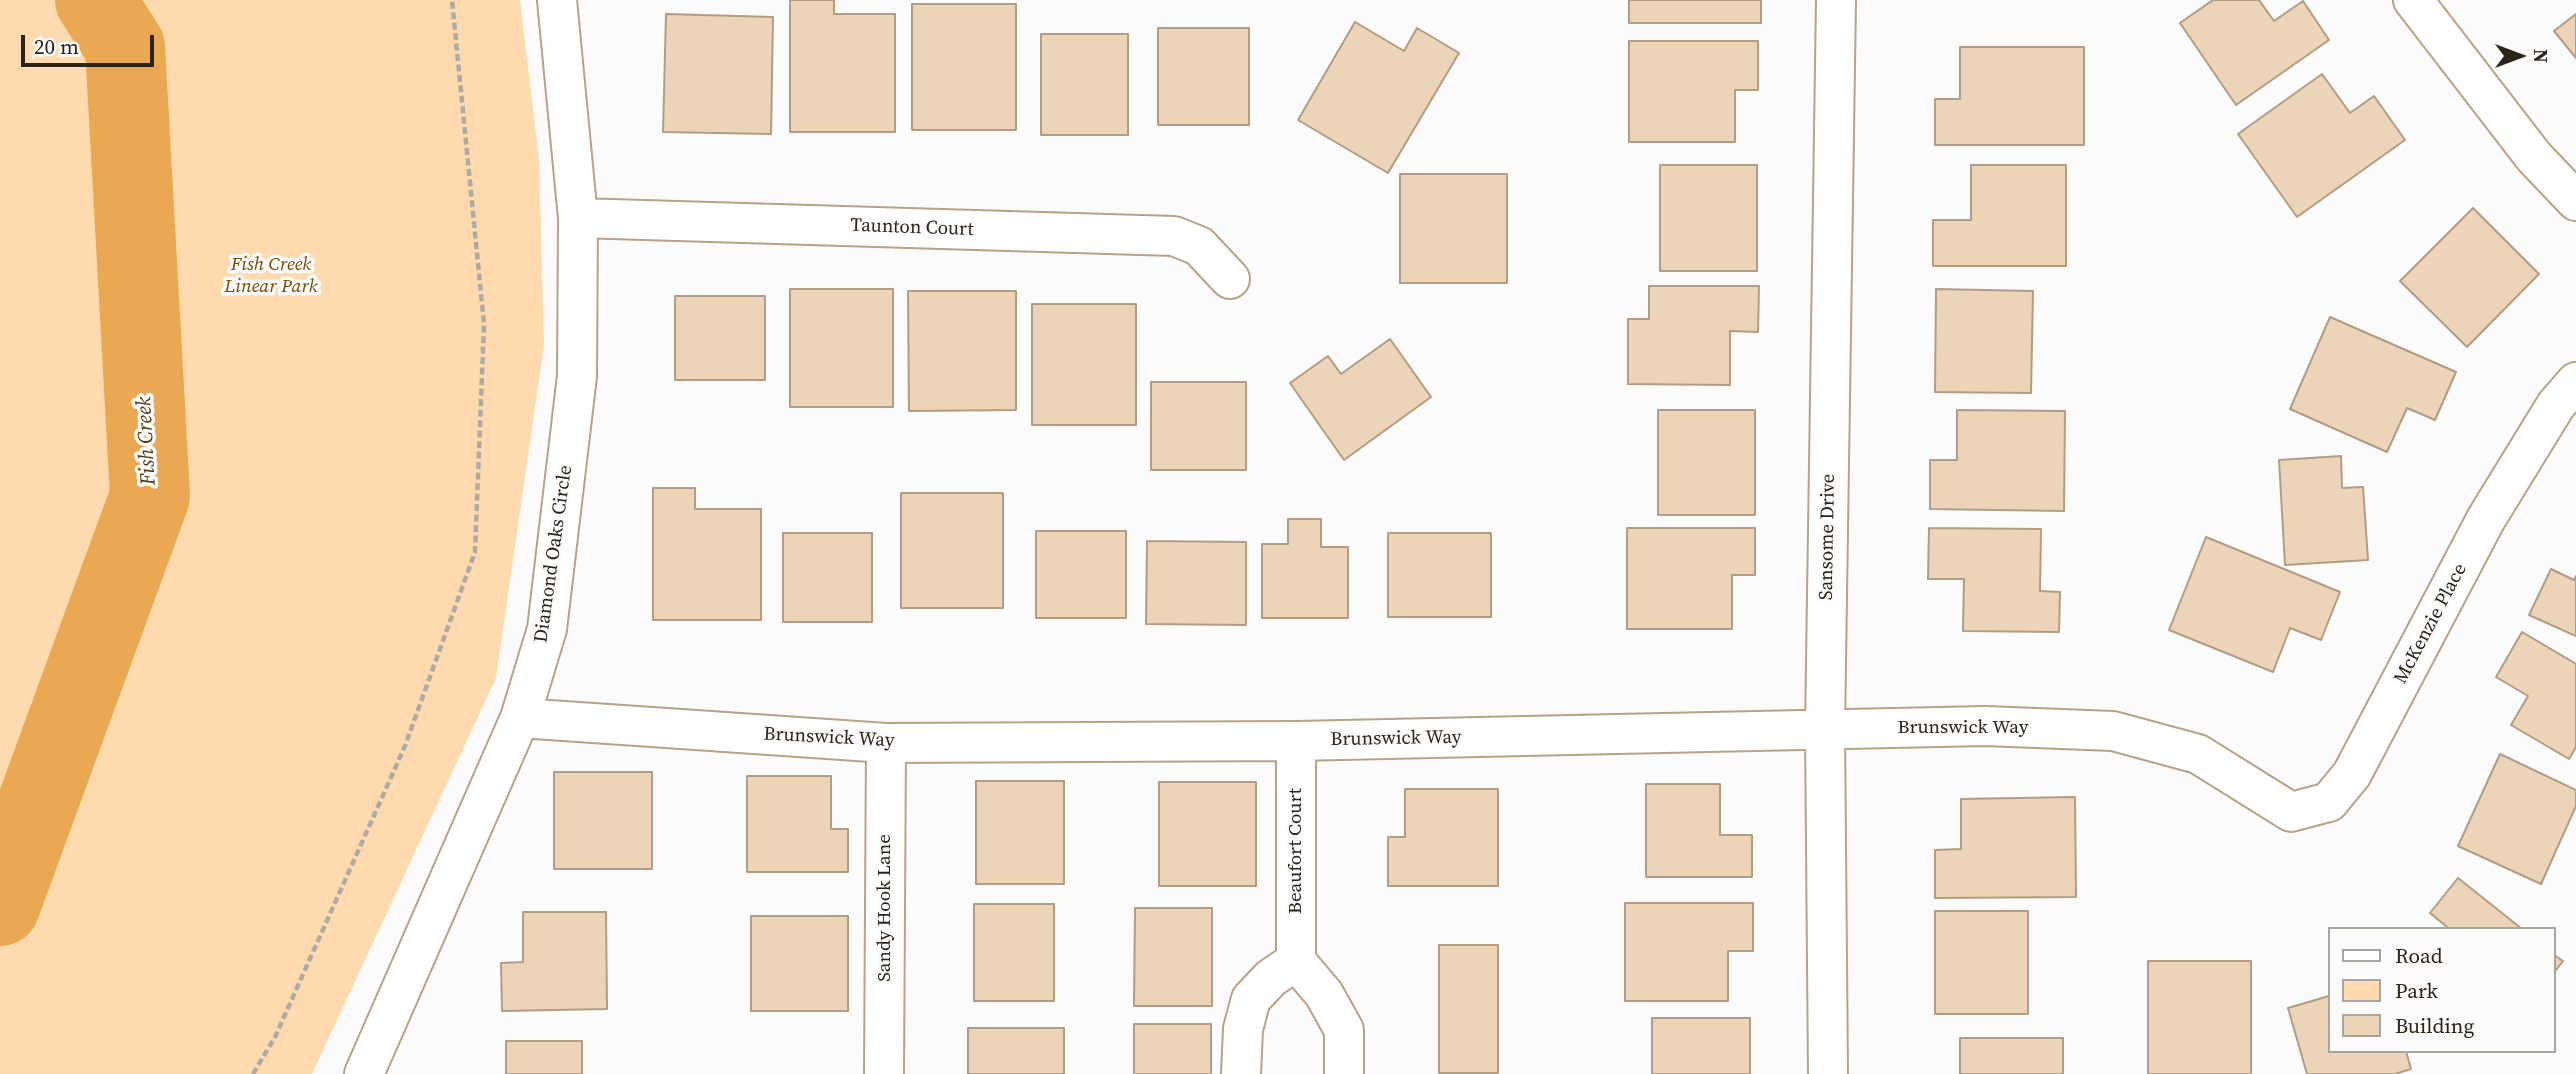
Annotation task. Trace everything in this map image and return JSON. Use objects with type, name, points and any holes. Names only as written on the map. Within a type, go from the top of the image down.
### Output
[{"type":"street","name":"Diamond Oaks Circle","points":[[364,1074],[520,718],[547,629],[577,376],[578,218],[557,0]]},
{"type":"street","name":"Sansome Drive","points":[[1828,1074],[1825,730],[1836,0]]},
{"type":"street","points":[[2413,0],[2534,157],[2576,201]]},
{"type":"street","name":"Taunton Court","points":[[578,218],[1174,236],[1199,246],[1230,279]]},
{"type":"street","name":"McKenzie Place","points":[[2258,793],[2291,812],[2329,802],[2352,774],[2486,519],[2556,405],[2576,382]]},
{"type":"street","name":"Brunswick Way","points":[[520,718],[886,743],[1296,741],[1985,726],[2113,731],[2198,754],[2258,793]]},
{"type":"street","name":"Beaufort Court","points":[[1296,741],[1296,961]]},
{"type":"street","name":"Sandy Hook Lane","points":[[884,1074],[886,743]]},
{"type":"street","points":[[1241,1074],[1242,1029],[1251,999],[1271,978],[1296,961],[1324,995],[1343,1030],[1343,1074]]},
{"type":"path","points":[[253,1074],[275,1037],[405,746],[475,552],[484,324],[452,0]]},
{"type":"green space","name":"Fish Creek Linear Park","points":[[0,0],[520,0],[539,160],[544,345],[496,678],[312,1074],[0,1074]]},
{"type":"building","points":[[790,0],[834,0],[834,14],[895,14],[895,132],[790,132]]},
{"type":"building","points":[[1629,0],[1761,0],[1761,23],[1629,23]]},
{"type":"building","points":[[2213,0],[2259,0],[2274,21],[2303,1],[2329,40],[2236,105],[2180,23]]},
{"type":"building","points":[[912,4],[1016,4],[1016,130],[912,130]]},
{"type":"building","points":[[666,14],[773,17],[771,134],[663,132]]},
{"type":"building","points":[[2576,14],[2576,58],[2554,31]]},
{"type":"building","points":[[1355,22],[1404,51],[1417,28],[1459,53],[1388,173],[1298,120]]},
{"type":"building","points":[[1158,28],[1249,28],[1249,125],[1158,125]]},
{"type":"building","points":[[1041,34],[1128,34],[1128,135],[1041,135]]},
{"type":"building","points":[[1629,41],[1758,41],[1758,90],[1735,90],[1735,142],[1629,142]]},
{"type":"building","points":[[1960,47],[2084,47],[2084,145],[1935,145],[1935,99],[1960,99]]},
{"type":"building","points":[[2322,74],[2350,113],[2374,96],[2405,140],[2297,217],[2238,134]]},
{"type":"building","points":[[1660,165],[1757,165],[1757,271],[1660,271]]},
{"type":"building","points":[[1971,165],[2066,165],[2066,266],[1933,266],[1933,220],[1971,220]]},
{"type":"building","points":[[1400,174],[1507,174],[1507,283],[1400,283]]},
{"type":"building","points":[[2473,208],[2539,274],[2467,347],[2400,281]]},
{"type":"building","points":[[1649,286],[1759,286],[1758,332],[1730,331],[1730,385],[1628,384],[1628,319],[1649,319]]},
{"type":"building","points":[[790,289],[893,289],[893,407],[790,407]]},
{"type":"building","points":[[1936,289],[2033,291],[2031,393],[1935,392]]},
{"type":"building","points":[[908,291],[1016,291],[1016,410],[909,411]]},
{"type":"building","points":[[675,296],[765,296],[765,380],[675,380]]},
{"type":"building","points":[[1032,304],[1136,304],[1136,425],[1032,425]]},
{"type":"building","points":[[2330,317],[2456,372],[2435,420],[2407,408],[2387,452],[2290,409]]},
{"type":"building","points":[[1390,339],[1431,397],[1344,460],[1290,383],[1328,356],[1341,374]]},
{"type":"building","points":[[1151,382],[1246,382],[1246,470],[1151,470]]},
{"type":"building","points":[[1658,410],[1755,410],[1755,515],[1658,515]]},
{"type":"building","points":[[1957,410],[2065,411],[2064,511],[1930,509],[1930,460],[1957,460]]},
{"type":"building","points":[[2341,456],[2342,488],[2363,487],[2368,560],[2285,565],[2279,460]]},
{"type":"building","points":[[653,488],[695,488],[695,509],[761,509],[761,620],[653,620]]},
{"type":"building","points":[[901,493],[1003,493],[1003,608],[901,608]]},
{"type":"building","points":[[1288,519],[1321,519],[1321,547],[1348,547],[1348,618],[1262,618],[1262,544],[1288,544]]},
{"type":"building","points":[[1627,528],[1755,528],[1755,575],[1732,575],[1732,629],[1627,629]]},
{"type":"building","points":[[1929,528],[2041,529],[2040,591],[2060,592],[2059,632],[1963,631],[1964,579],[1928,579]]},
{"type":"building","points":[[1036,531],[1126,531],[1126,618],[1036,618]]},
{"type":"building","points":[[783,533],[872,533],[872,622],[783,622]]},
{"type":"building","points":[[1388,533],[1491,533],[1491,617],[1388,617]]},
{"type":"building","points":[[2206,537],[2340,592],[2321,640],[2290,628],[2273,672],[2169,630]]},
{"type":"building","points":[[1147,541],[1246,542],[1246,625],[1146,624]]},
{"type":"building","points":[[2551,569],[2574,580],[2576,576],[2576,636],[2529,615]]},
{"type":"building","points":[[2522,632],[2576,664],[2576,747],[2569,759],[2511,725],[2528,696],[2496,677]]},
{"type":"building","points":[[2500,754],[2576,790],[2576,806],[2541,884],[2458,846]]},
{"type":"building","points":[[554,772],[652,772],[652,869],[554,869]]},
{"type":"building","points":[[747,776],[831,776],[831,829],[848,829],[848,872],[747,872]]},
{"type":"building","points":[[976,781],[1064,781],[1064,884],[976,884]]},
{"type":"building","points":[[1159,782],[1256,782],[1256,886],[1159,886]]},
{"type":"building","points":[[1646,784],[1720,784],[1720,835],[1752,835],[1752,877],[1646,877]]},
{"type":"building","points":[[1405,789],[1498,789],[1498,886],[1388,886],[1388,837],[1405,837]]},
{"type":"building","points":[[2075,797],[2076,897],[1935,898],[1935,850],[1961,849],[1961,799]]},
{"type":"building","points":[[2458,878],[2519,927],[2447,927],[2430,913]]},
{"type":"building","points":[[1625,903],[1753,903],[1753,951],[1728,951],[1728,1001],[1625,1001]]},
{"type":"building","points":[[974,904],[1054,904],[1054,1001],[974,1001]]},
{"type":"building","points":[[1135,908],[1212,908],[1212,1006],[1134,1006]]},
{"type":"building","points":[[1935,911],[2028,911],[2028,1014],[1935,1014]]},
{"type":"building","points":[[523,912],[606,912],[607,1009],[502,1011],[501,963],[523,962]]},
{"type":"building","points":[[751,916],[848,916],[848,1011],[751,1011]]},
{"type":"building","points":[[1439,945],[1498,945],[1498,1073],[1439,1073]]},
{"type":"building","points":[[2555,955],[2563,961],[2555,971]]},
{"type":"building","points":[[2148,961],[2251,961],[2251,1074],[2148,1074]]},
{"type":"building","points":[[2328,996],[2328,1053],[2407,1053],[2411,1069],[2395,1074],[2307,1074],[2288,1008]]},
{"type":"building","points":[[1652,1018],[1750,1018],[1750,1074],[1652,1074]]},
{"type":"building","points":[[1134,1024],[1211,1024],[1211,1074],[1134,1074]]},
{"type":"building","points":[[968,1028],[1064,1028],[1064,1074],[968,1074]]},
{"type":"building","points":[[1960,1038],[2063,1038],[2063,1074],[1960,1074]]},
{"type":"building","points":[[506,1041],[582,1041],[582,1074],[506,1074]]},
{"type":"waterway","name":"Fish Creek","points":[[0,906],[150,496],[125,47],[95,0]]}]
